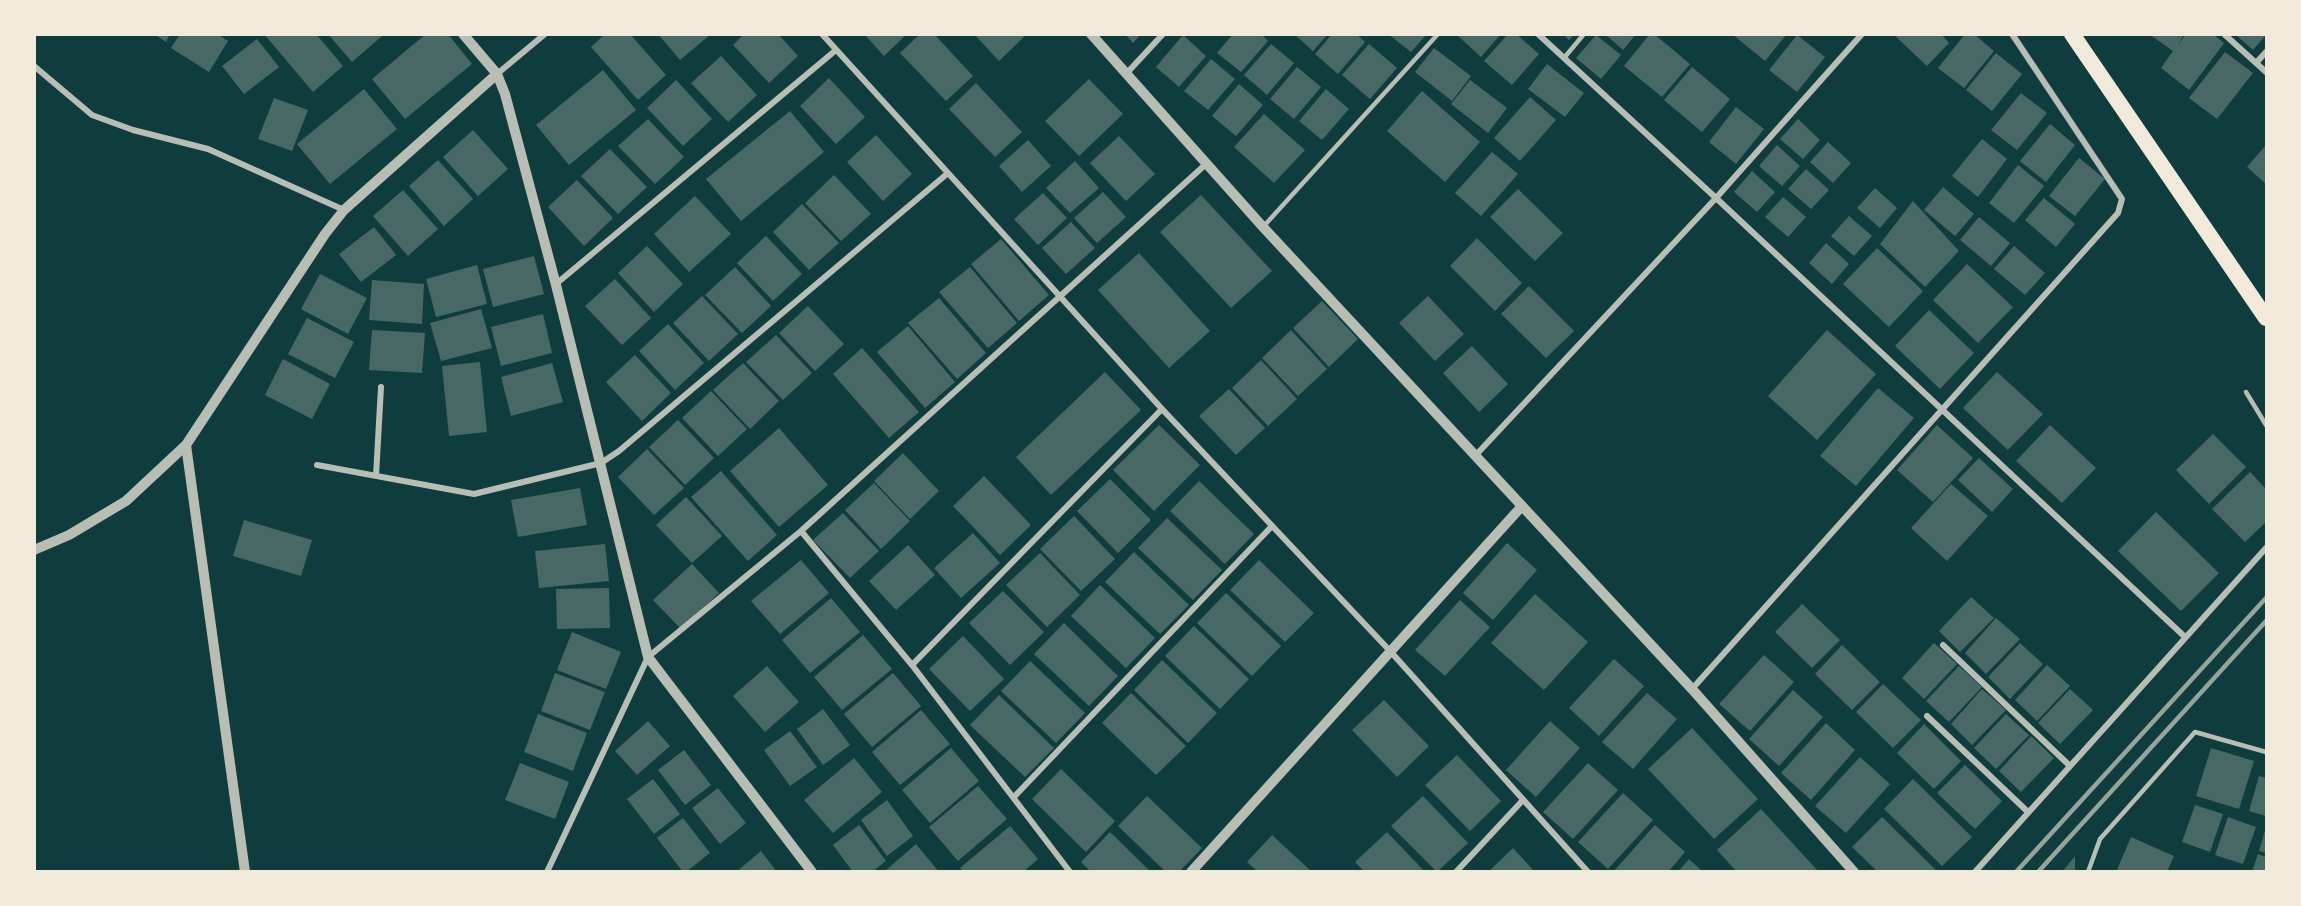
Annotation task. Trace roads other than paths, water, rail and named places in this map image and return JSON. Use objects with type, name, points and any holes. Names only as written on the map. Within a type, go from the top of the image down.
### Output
[{"type":"highway","points":[[2072,34],[2266,318]]},
{"type":"street","points":[[463,34],[497,74],[505,94],[601,462],[648,657],[812,872]]},
{"type":"street","points":[[34,550],[69,535],[126,501],[186,445],[326,234],[345,210],[545,34]]},
{"type":"street","points":[[822,34],[1162,409],[1391,652],[1588,872]]},
{"type":"street","points":[[1091,34],[1206,164],[1692,689],[1854,872]]},
{"type":"street","points":[[1126,74],[1163,34]]},
{"type":"street","points":[[1538,34],[2185,637]]},
{"type":"street","points":[[1474,456],[1716,198],[1862,34]]},
{"type":"street","points":[[1692,689],[2118,213],[2122,199],[2012,34]]},
{"type":"street","points":[[2224,34],[2266,72]]},
{"type":"street","points":[[556,285],[836,51]]},
{"type":"street","points":[[2256,63],[2266,52]]},
{"type":"street","points":[[34,66],[92,115],[133,130],[208,149],[345,210]]},
{"type":"street","points":[[547,872],[648,657],[801,531],[1206,164]]},
{"type":"street","points":[[317,465],[474,494],[601,462],[619,452],[948,172]]},
{"type":"street","points":[[376,476],[381,387]]},
{"type":"street","points":[[912,665],[1162,409]]},
{"type":"street","points":[[186,445],[244,872]]},
{"type":"street","points":[[1191,872],[1522,506]]},
{"type":"street","points":[[1014,797],[1272,526]]},
{"type":"street","points":[[801,531],[912,665],[1070,872]]},
{"type":"street","points":[[1975,872],[2266,548]]},
{"type":"street","points":[[1943,645],[2070,766]]},
{"type":"street","points":[[1927,717],[2028,812]]},
{"type":"street","points":[[1456,872],[1523,800]]},
{"type":"lane","points":[[1263,226],[1438,34]]},
{"type":"lane","points":[[1564,58],[1584,34]]},
{"type":"lane","points":[[2246,392],[2266,426]]},
{"type":"lane","points":[[2088,872],[2100,838],[2195,732],[2266,752]]},
{"type":"railway","points":[[2016,872],[2266,598]]},
{"type":"railway","points":[[2038,872],[2266,621]]}]
